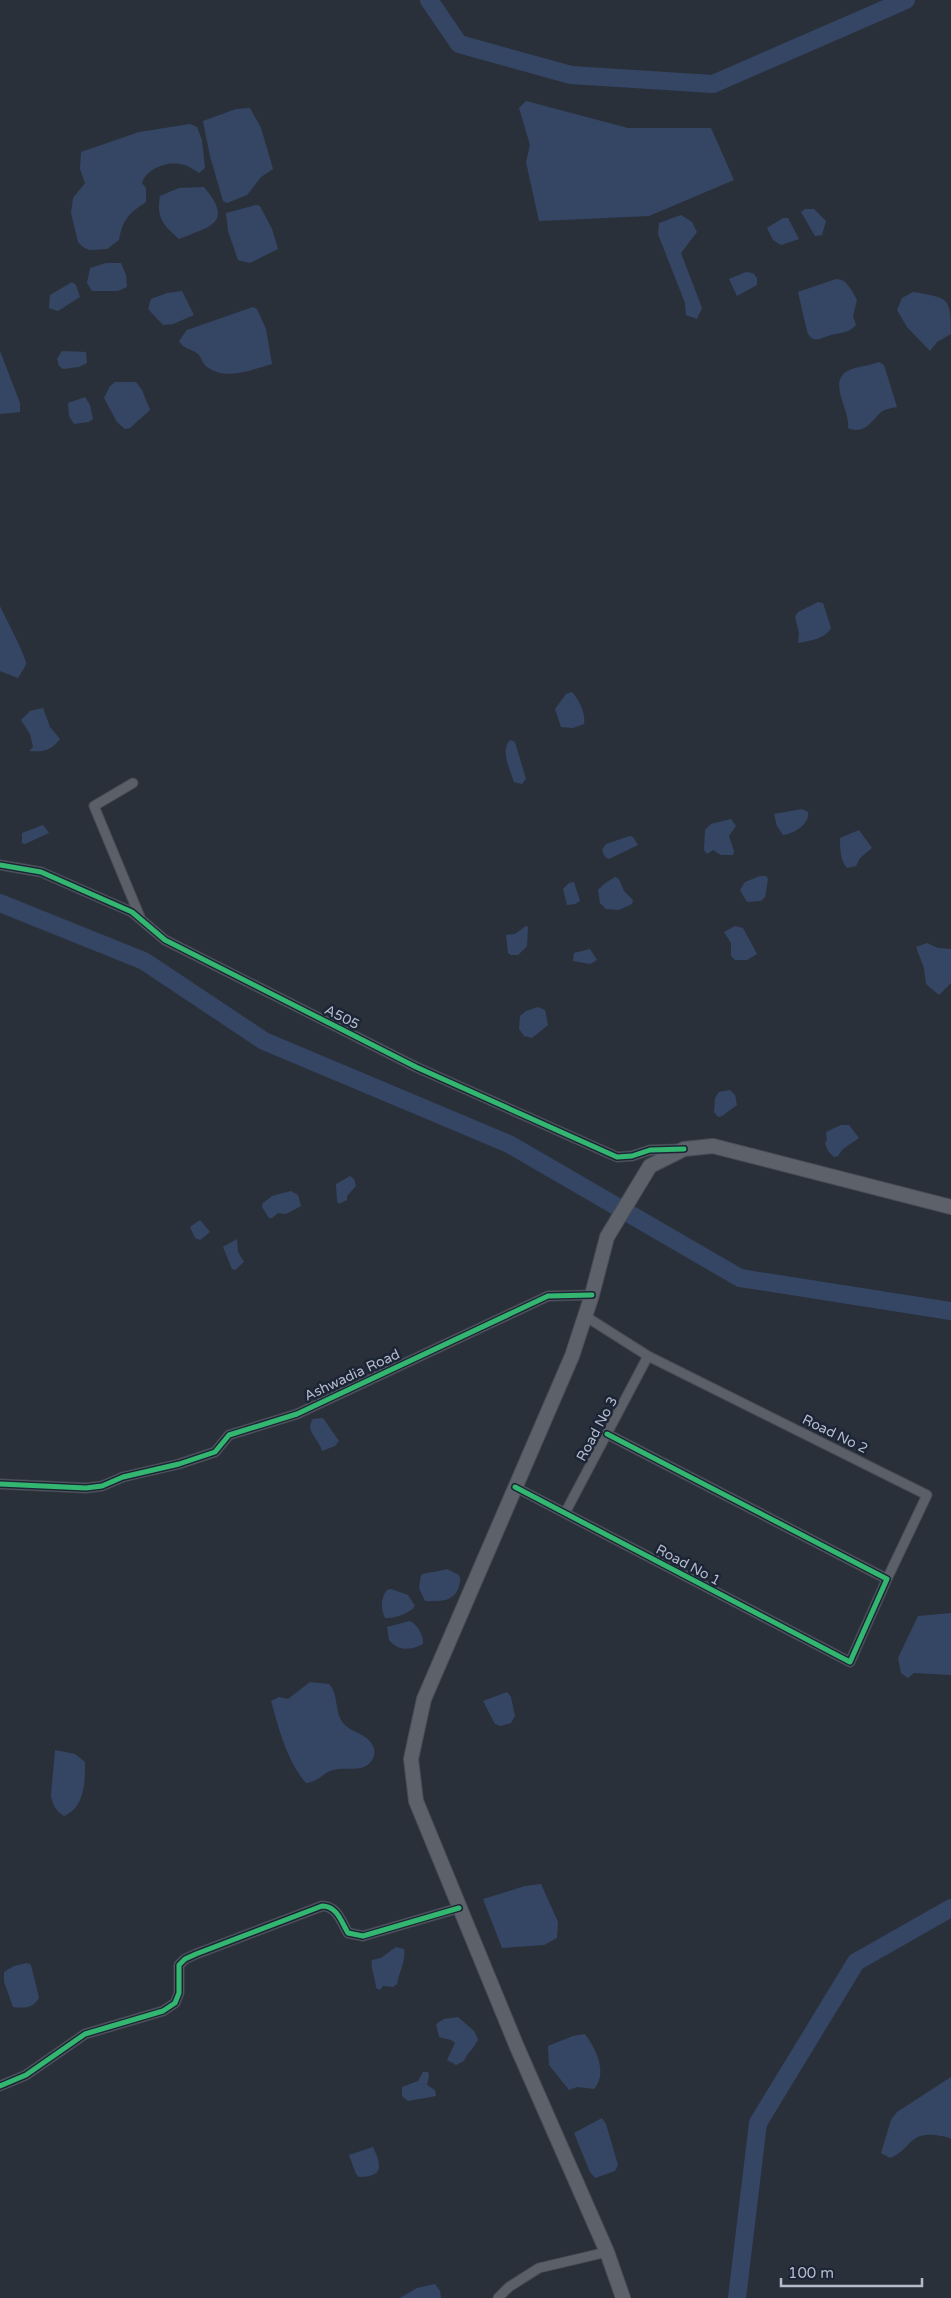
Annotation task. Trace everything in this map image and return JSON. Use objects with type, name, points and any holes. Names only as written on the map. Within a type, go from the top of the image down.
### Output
[{"type":"main road","points":[[623,2298],[607,2252],[459,1908],[416,1801],[411,1759],[424,1699],[572,1356],[592,1295],[607,1238],[650,1166],[684,1149],[713,1146],[951,1207]]},
{"type":"street","points":[[133,784],[94,806],[142,920]]},
{"type":"street","name":"A505","points":[[0,865],[41,872],[132,912],[165,940],[416,1067],[618,1157],[632,1156],[650,1150],[684,1149]]},
{"type":"street","name":"Ashwadia Road","points":[[0,1484],[86,1488],[102,1486],[123,1477],[179,1464],[215,1452],[229,1435],[296,1414],[548,1296],[592,1295]]},
{"type":"street","points":[[585,1316],[648,1356]]},
{"type":"street","name":"Road No 3","points":[[565,1513],[648,1356]]},
{"type":"street","name":"Road No 2","points":[[648,1356],[926,1495],[887,1579]]},
{"type":"street","points":[[607,1434],[887,1579]]},
{"type":"street","name":"Road No 1","points":[[515,1487],[850,1662],[887,1579]]},
{"type":"street","points":[[0,2086],[26,2075],[85,2034],[163,2011],[175,2003],[180,1994],[179,1965],[185,1959],[196,1954],[322,1906],[330,1906],[336,1910],[348,1933],[363,1936],[459,1908]]},
{"type":"street","points":[[498,2298],[509,2287],[539,2268],[607,2252]]},
{"type":"water","points":[[526,101],[628,128],[711,128],[734,180],[649,216],[539,221],[526,162],[530,145],[519,108]]},
{"type":"water","points":[[250,108],[261,128],[273,169],[261,177],[247,195],[227,203],[223,201],[210,156],[203,121],[236,109]]},
{"type":"water","points":[[190,124],[197,127],[202,140],[205,168],[199,173],[185,165],[173,163],[154,169],[145,177],[142,183],[146,188],[146,202],[127,218],[122,227],[119,240],[107,249],[89,250],[83,247],[78,242],[71,213],[73,198],[85,183],[80,169],[81,152],[139,132]]},
{"type":"water","points":[[204,187],[213,199],[218,216],[215,222],[209,226],[179,239],[165,225],[160,216],[160,196],[179,188]]},
{"type":"water","points":[[256,205],[260,206],[272,229],[278,249],[250,263],[238,260],[228,231],[226,213]]},
{"type":"water","points":[[805,209],[814,209],[826,221],[822,235],[815,236],[801,212]]},
{"type":"water","points":[[681,215],[692,222],[697,232],[681,253],[702,308],[697,319],[686,315],[685,303],[658,234],[659,223]]},
{"type":"water","points":[[783,218],[788,218],[799,239],[781,245],[773,240],[767,228]]},
{"type":"water","points":[[106,263],[121,263],[126,275],[127,287],[118,291],[92,291],[87,283],[90,268]]},
{"type":"water","points":[[746,272],[753,273],[757,278],[757,285],[737,296],[729,279]]},
{"type":"water","points":[[836,279],[846,283],[857,300],[853,316],[856,325],[850,330],[820,339],[811,338],[807,331],[798,292]]},
{"type":"water","points":[[72,282],[76,285],[80,297],[58,311],[49,308],[50,295]]},
{"type":"water","points":[[182,291],[194,315],[173,324],[163,325],[148,309],[151,299],[167,293]]},
{"type":"water","points":[[913,292],[941,298],[946,301],[948,306],[951,334],[937,342],[930,351],[907,327],[897,310],[902,298]]},
{"type":"water","points":[[253,307],[257,309],[266,329],[272,364],[239,373],[222,373],[207,367],[198,354],[183,346],[179,341],[187,330]]},
{"type":"water","points":[[0,351],[20,403],[20,412],[0,414]]},
{"type":"water","points":[[62,351],[86,352],[87,363],[79,367],[63,369],[59,366],[57,359]]},
{"type":"water","points":[[879,362],[884,365],[897,407],[881,412],[863,429],[854,430],[848,428],[848,420],[839,387],[840,380],[844,374],[852,369]]},
{"type":"water","points":[[115,382],[136,382],[142,390],[150,410],[130,428],[125,429],[117,422],[104,398],[110,386]]},
{"type":"water","points":[[85,397],[90,405],[93,419],[89,422],[74,424],[69,416],[68,403]]},
{"type":"water","points":[[818,602],[823,603],[831,628],[821,637],[798,643],[799,633],[795,617],[798,612]]},
{"type":"water","points":[[0,606],[26,664],[18,678],[0,671]]},
{"type":"water","points":[[572,692],[584,715],[584,724],[573,728],[561,727],[555,709],[566,694]]},
{"type":"water","points":[[43,708],[50,727],[60,739],[46,750],[29,751],[33,747],[30,734],[21,720],[30,711]]},
{"type":"water","points":[[510,740],[515,742],[526,779],[522,784],[514,782],[507,760],[506,749]]},
{"type":"water","points":[[802,809],[808,812],[804,824],[792,833],[783,835],[777,826],[774,814]]},
{"type":"water","points":[[731,819],[736,826],[729,836],[734,851],[733,855],[721,855],[713,850],[707,854],[704,850],[705,830],[711,824]]},
{"type":"water","points":[[43,825],[49,833],[25,844],[22,843],[22,833]]},
{"type":"water","points":[[859,830],[872,848],[860,858],[856,866],[847,868],[840,850],[840,838]]},
{"type":"water","points":[[630,836],[633,837],[638,845],[609,859],[605,857],[602,850],[606,844]]},
{"type":"water","points":[[760,876],[766,876],[768,879],[765,897],[761,901],[747,902],[740,890],[745,882]]},
{"type":"water","points":[[615,877],[619,879],[624,891],[633,900],[632,904],[619,910],[606,909],[600,903],[598,890]]},
{"type":"water","points":[[574,882],[580,901],[567,905],[563,889],[569,883]]},
{"type":"water","points":[[526,926],[528,927],[527,946],[518,955],[511,955],[508,953],[506,935],[515,934]]},
{"type":"water","points":[[735,926],[743,928],[757,954],[747,960],[735,960],[731,956],[731,943],[724,932]]},
{"type":"water","points":[[927,943],[938,948],[951,949],[951,983],[939,995],[926,984],[924,968],[916,947]]},
{"type":"water","points":[[590,949],[597,960],[590,964],[573,961],[574,953]]},
{"type":"water","points":[[538,1007],[545,1010],[548,1025],[532,1038],[524,1036],[519,1029],[520,1016],[526,1011]]},
{"type":"water","points":[[730,1090],[735,1095],[737,1105],[718,1117],[714,1112],[715,1098],[719,1092]]},
{"type":"water","points":[[841,1125],[849,1125],[859,1138],[843,1149],[838,1156],[834,1157],[828,1151],[825,1143],[827,1140],[826,1132]]},
{"type":"water","points":[[350,1176],[354,1179],[356,1186],[347,1196],[347,1200],[339,1204],[337,1201],[336,1184]]},
{"type":"water","points":[[291,1191],[298,1195],[301,1206],[286,1214],[278,1213],[269,1218],[262,1207],[263,1203],[272,1196]]},
{"type":"water","points":[[200,1220],[210,1232],[200,1240],[195,1238],[190,1227]]},
{"type":"water","points":[[237,1239],[238,1252],[244,1262],[235,1270],[232,1269],[223,1247]]},
{"type":"water","points":[[323,1418],[339,1441],[335,1446],[322,1451],[310,1427],[313,1419]]},
{"type":"water","points":[[447,1569],[460,1576],[457,1592],[454,1596],[445,1600],[425,1601],[419,1588],[421,1575]]},
{"type":"water","points":[[391,1589],[408,1595],[415,1606],[402,1615],[385,1618],[382,1600],[387,1590]]},
{"type":"water","points":[[951,1613],[951,1675],[914,1673],[908,1678],[901,1673],[898,1658],[918,1616]]},
{"type":"water","points":[[410,1621],[420,1631],[423,1644],[410,1649],[397,1647],[389,1640],[387,1627]]},
{"type":"water","points":[[310,1682],[329,1684],[334,1693],[338,1713],[343,1723],[367,1738],[373,1746],[374,1757],[364,1767],[333,1770],[306,1783],[289,1755],[271,1701],[279,1697],[288,1699]]},
{"type":"water","points":[[507,1692],[511,1697],[515,1716],[511,1723],[501,1726],[495,1724],[483,1701]]},
{"type":"water","points":[[55,1750],[75,1754],[85,1762],[84,1786],[80,1800],[71,1812],[64,1816],[55,1807],[51,1795]]},
{"type":"water","points":[[541,1884],[558,1922],[557,1938],[544,1945],[502,1948],[483,1899],[525,1886]]},
{"type":"water","points":[[396,1947],[404,1949],[403,1962],[397,1984],[393,1987],[383,1986],[380,1990],[376,1988],[372,1960],[381,1958]]},
{"type":"water","points":[[27,1963],[31,1965],[39,1998],[28,2007],[13,2007],[4,1982],[4,1972],[14,1966]]},
{"type":"water","points":[[458,2017],[474,2031],[478,2039],[464,2061],[456,2065],[447,2060],[455,2043],[439,2037],[436,2024],[444,2019]]},
{"type":"water","points":[[585,2034],[599,2061],[600,2076],[598,2083],[594,2089],[577,2087],[569,2090],[549,2065],[548,2046],[573,2036]]},
{"type":"water","points":[[423,2072],[428,2072],[427,2085],[435,2090],[436,2096],[408,2101],[402,2096],[402,2087],[418,2081]]},
{"type":"water","points":[[951,2077],[951,2139],[935,2135],[920,2136],[890,2158],[881,2153],[891,2120],[897,2112]]},
{"type":"water","points":[[602,2118],[606,2124],[618,2165],[615,2171],[595,2178],[590,2172],[574,2133]]},
{"type":"water","points":[[373,2147],[378,2159],[379,2168],[373,2175],[359,2177],[349,2155]]},
{"type":"water","points":[[435,2284],[440,2291],[441,2298],[400,2298],[417,2288]]},
{"type":"waterway","points":[[429,0],[459,44],[571,75],[713,84],[906,0]]},
{"type":"waterway","points":[[0,903],[144,961],[264,1041],[509,1144],[740,1278],[951,1311]]},
{"type":"waterway","points":[[737,2298],[758,2123],[856,1962],[951,1908]]},
{"type":"cycle path","points":[[0,865],[41,872],[132,912],[165,940],[416,1067],[617,1157],[632,1156],[650,1150],[684,1149]]},
{"type":"cycle path","points":[[0,1484],[86,1488],[102,1486],[123,1477],[179,1464],[215,1452],[229,1435],[297,1414],[548,1296],[592,1295]]},
{"type":"cycle path","points":[[515,1487],[850,1662],[887,1579],[607,1434]]},
{"type":"cycle path","points":[[0,2086],[26,2075],[85,2034],[163,2011],[175,2003],[179,1993],[179,1965],[185,1959],[196,1954],[322,1906],[335,1911],[348,1933],[363,1936],[459,1908]]}]
